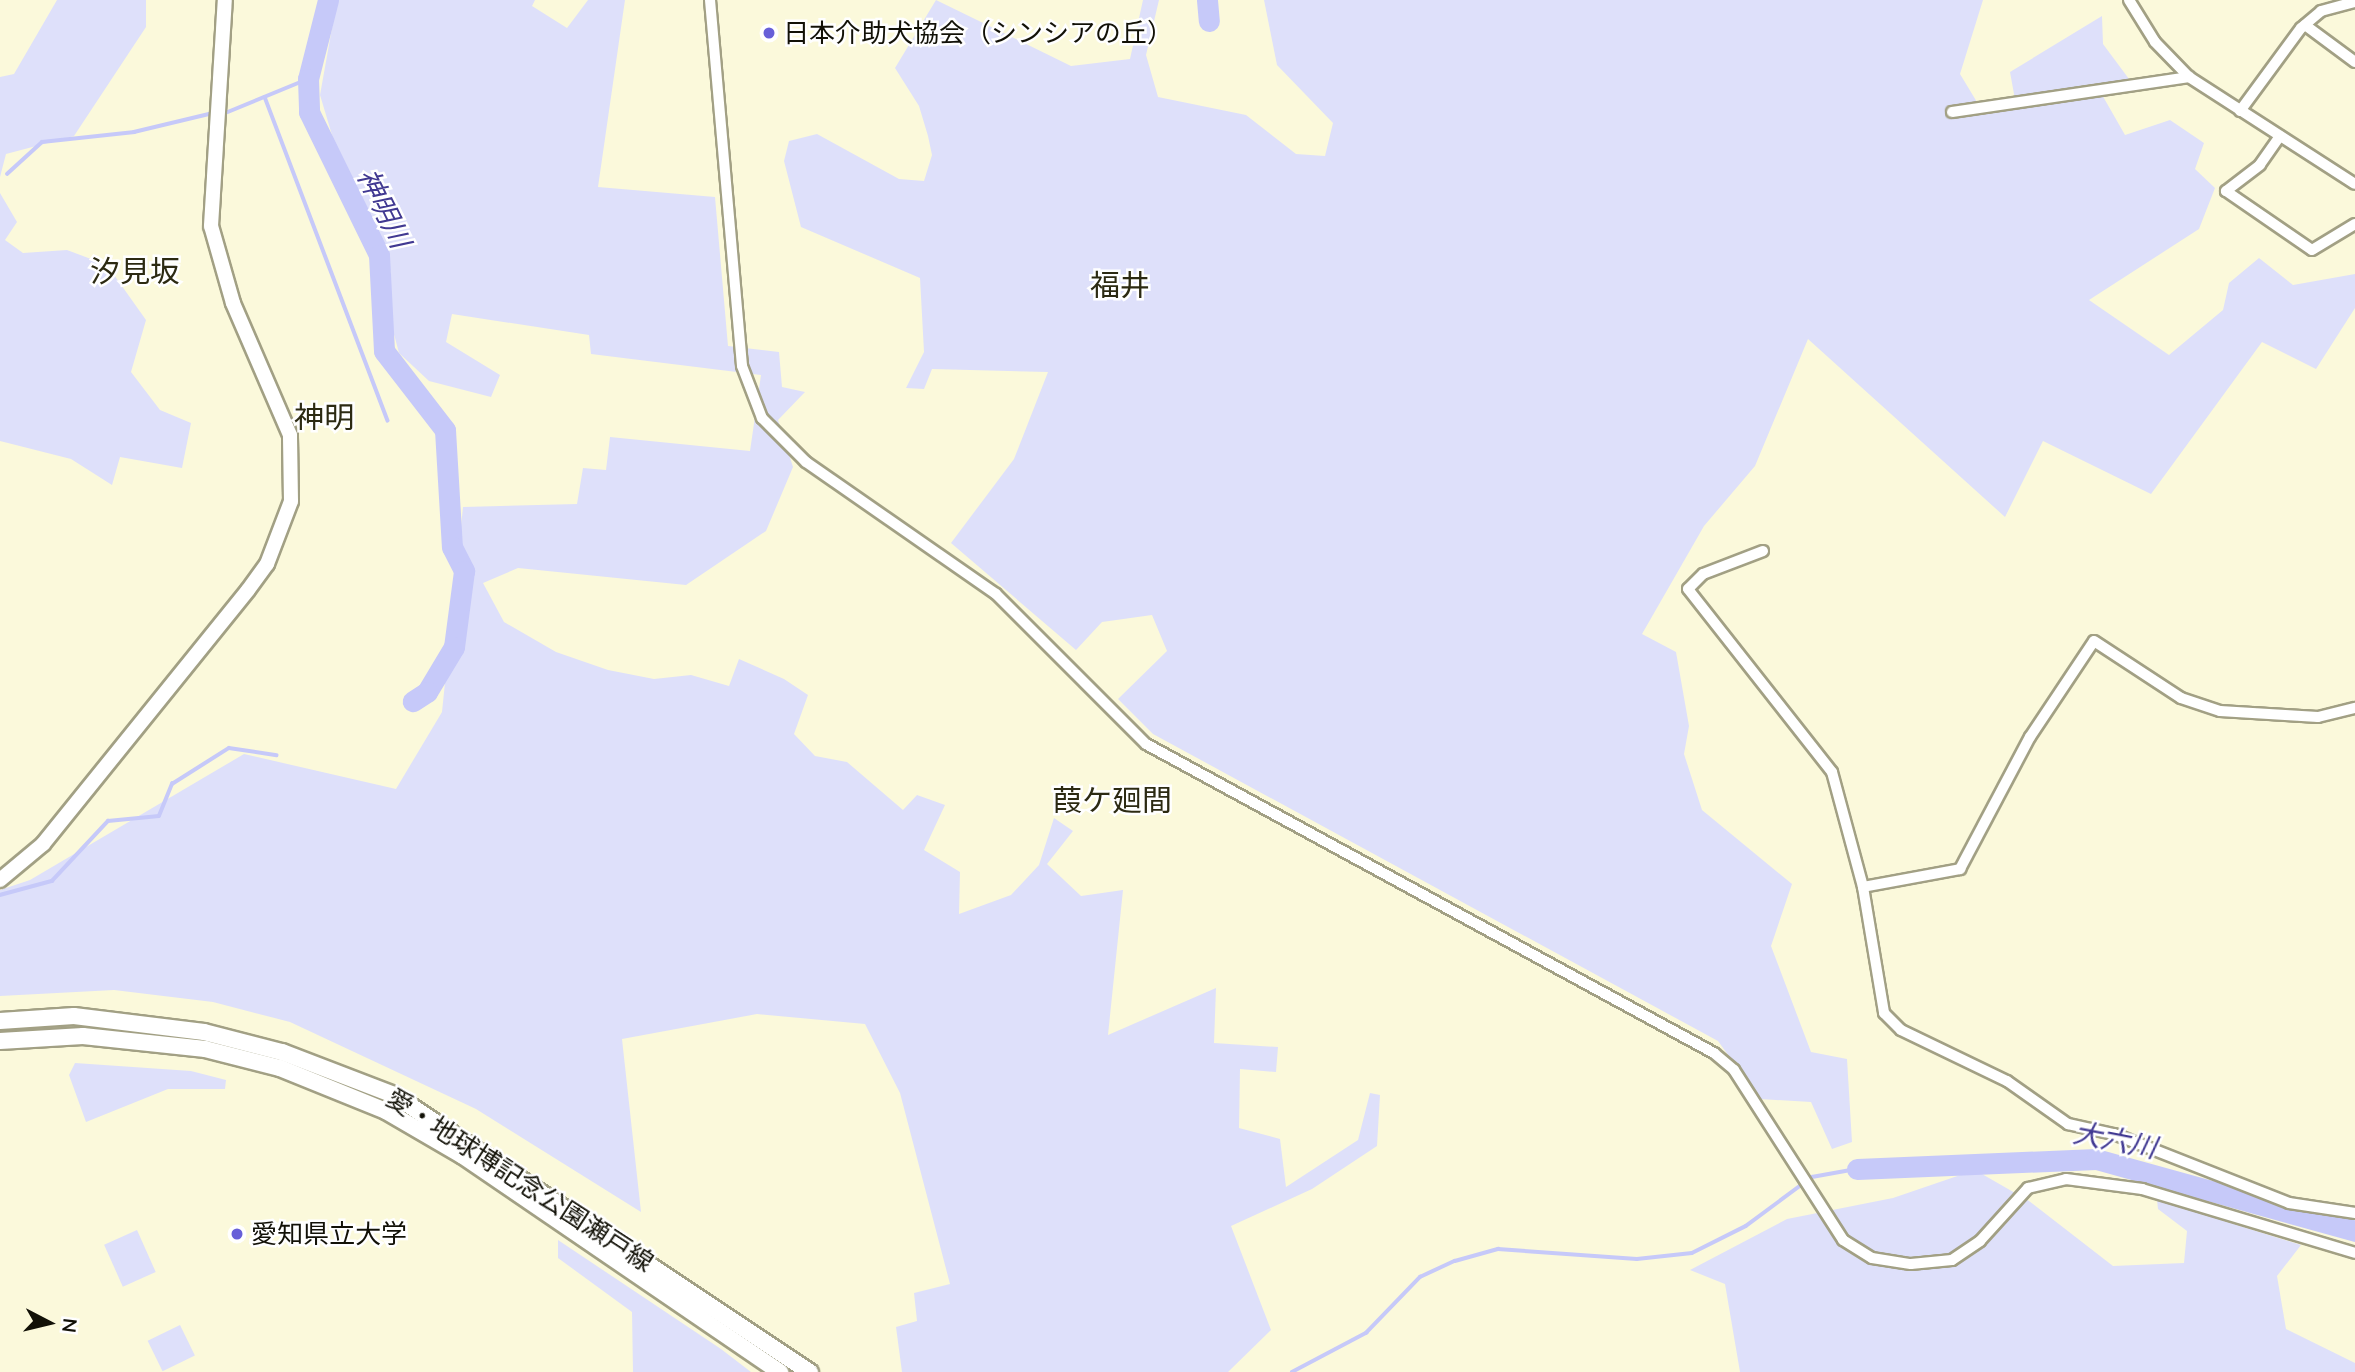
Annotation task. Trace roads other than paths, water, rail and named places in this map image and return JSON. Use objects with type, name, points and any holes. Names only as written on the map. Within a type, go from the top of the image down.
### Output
[{"type":"main road","name":"愛・地球博記念公園瀬戸線","points":[[0,1021],[74,1016],[204,1032],[282,1052],[394,1095],[810,1372]]},
{"type":"main road","name":"愛・地球博記念公園瀬戸線","points":[[0,1041],[83,1036],[205,1049],[280,1068],[386,1111],[463,1156],[780,1372]]},
{"type":"street","points":[[0,880],[44,844],[248,590],[267,564],[291,501],[290,435],[229,291],[211,226],[225,0]]},
{"type":"street","points":[[710,0],[742,366],[747,390],[780,441],[996,594],[1146,744],[1714,1053],[1734,1070],[1815,1202],[1843,1240],[1872,1258],[1911,1264],[1952,1260],[1980,1241],[2028,1188],[2054,1179],[2142,1189],[2355,1253]]},
{"type":"street","points":[[2129,0],[2155,41],[2189,77],[2355,184]]},
{"type":"street","points":[[2240,111],[2305,25],[2321,11],[2355,2]]},
{"type":"street","points":[[2305,25],[2355,62]]},
{"type":"street","points":[[1952,112],[2189,77]]},
{"type":"street","points":[[2280,136],[2260,164],[2226,191],[2312,250],[2355,224]]},
{"type":"street","points":[[1763,551],[1703,575],[1688,589],[1832,772],[1863,887],[1877,989],[1884,1013],[1901,1030],[1980,1065],[2068,1124],[2114,1134],[2289,1203],[2355,1213]]},
{"type":"street","points":[[1863,887],[1960,869],[2030,737],[2094,642],[2181,698],[2220,711],[2318,718],[2355,708]]},
{"type":"waterway","name":"神明川","points":[[328,0],[308,79],[309,112],[379,255],[384,351],[445,430],[452,547],[464,571],[454,647],[427,692],[413,701]]},
{"type":"waterway","points":[[1207,0],[1209,21]]},
{"type":"waterway","points":[[223,114],[308,79]]},
{"type":"waterway","points":[[265,97],[388,420]]},
{"type":"waterway","points":[[7,174],[42,142],[134,132],[213,113]]},
{"type":"waterway","points":[[0,895],[52,881],[108,821],[159,816],[172,784],[229,748],[276,755]]},
{"type":"waterway","name":"大六川","points":[[1857,1169],[2096,1159],[2355,1231]]},
{"type":"waterway","points":[[1292,1372],[1366,1333],[1420,1277],[1455,1261],[1498,1249],[1637,1259],[1692,1253],[1746,1226],[1812,1177],[1857,1169]]},
{"type":"place","name":"日本介助犬協会（シンシアの丘）","points":[[769,33]]},
{"type":"place","name":"愛知県立大学","points":[[237,1234]]},
{"type":"district","name":"汐見坂","points":[[135,271]]},
{"type":"district","name":"福井","points":[[1120,285]]},
{"type":"district","name":"神明","points":[[324,417]]},
{"type":"district","name":"葭ケ廻間","points":[[1112,800]]}]
